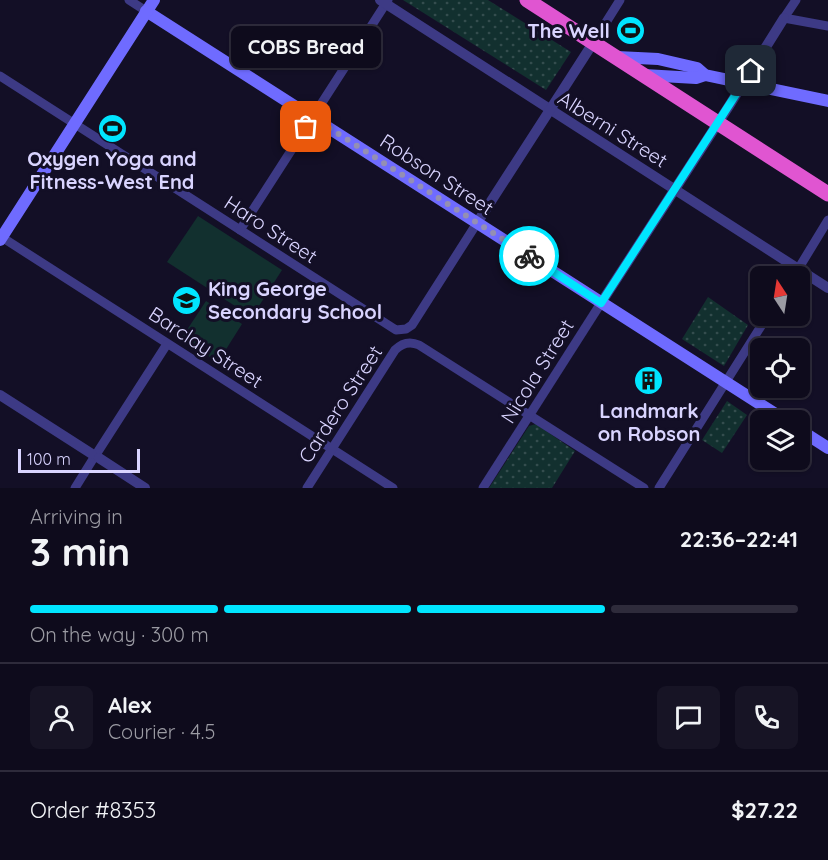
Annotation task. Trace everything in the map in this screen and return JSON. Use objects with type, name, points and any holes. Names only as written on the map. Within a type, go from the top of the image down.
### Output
[{"type":"highway","points":[[527,0],[828,194]]},
{"type":"main road","points":[[1,238],[154,0]]},
{"type":"main road","name":"Robson Street","points":[[146,11],[769,410]]},
{"type":"main road","points":[[616,57],[662,60],[697,68],[705,75],[828,101]]},
{"type":"main road","points":[[642,75],[696,78],[705,75]]},
{"type":"main road","points":[[810,436],[828,448]]},
{"type":"street","name":"Robson Street","points":[[129,0],[146,11]]},
{"type":"street","name":"Cardero Street","points":[[403,330],[412,325],[620,0]]},
{"type":"street","name":"Nicola Street","points":[[483,488],[795,0]]},
{"type":"street","points":[[240,230],[384,1]]},
{"type":"street","name":"Alberni Street","points":[[384,1],[549,110],[675,189],[787,266]]},
{"type":"street","points":[[784,18],[828,26]]},
{"type":"street","name":"Haro Street","points":[[0,76],[394,329],[403,330]]},
{"type":"street","points":[[800,266],[828,220]]},
{"type":"street","name":"Barclay Street","points":[[1,238],[393,488]]},
{"type":"street","name":"Alberni Street","points":[[810,279],[828,288]]},
{"type":"street","points":[[658,488],[761,326]]},
{"type":"street","name":"Cardero Street","points":[[307,488],[395,350],[406,343],[419,345],[529,416]]},
{"type":"street","points":[[75,488],[167,344]]},
{"type":"street","points":[[0,395],[145,488]]},
{"type":"street","points":[[529,416],[644,488]]},
{"type":"green space","points":[[403,0],[488,0],[571,52],[546,90]]},
{"type":"green space","points":[[198,216],[282,270],[252,317],[167,262]]},
{"type":"green space","points":[[708,297],[748,325],[724,366],[682,339]]},
{"type":"green space","points":[[206,301],[242,324],[218,362],[181,339]]},
{"type":"green space","points":[[727,401],[747,415],[722,453],[702,440]]},
{"type":"green space","points":[[536,424],[575,451],[552,488],[489,488],[529,426]]},
{"type":"way so far","points":[[306,127],[312,117],[529,256]]},
{"type":"place","name":"The Well","points":[[631,30]]},
{"type":"place","name":"COBS Bread","points":[[306,127]]},
{"type":"place","name":"Oxygen Yoga and Fitness-West End","points":[[112,128]]},
{"type":"place","name":"King George Secondary School","points":[[187,300]]},
{"type":"place","name":"Landmark on Robson","points":[[649,380]]},
{"type":"route","points":[[529,256],[601,303],[751,71]]}]
